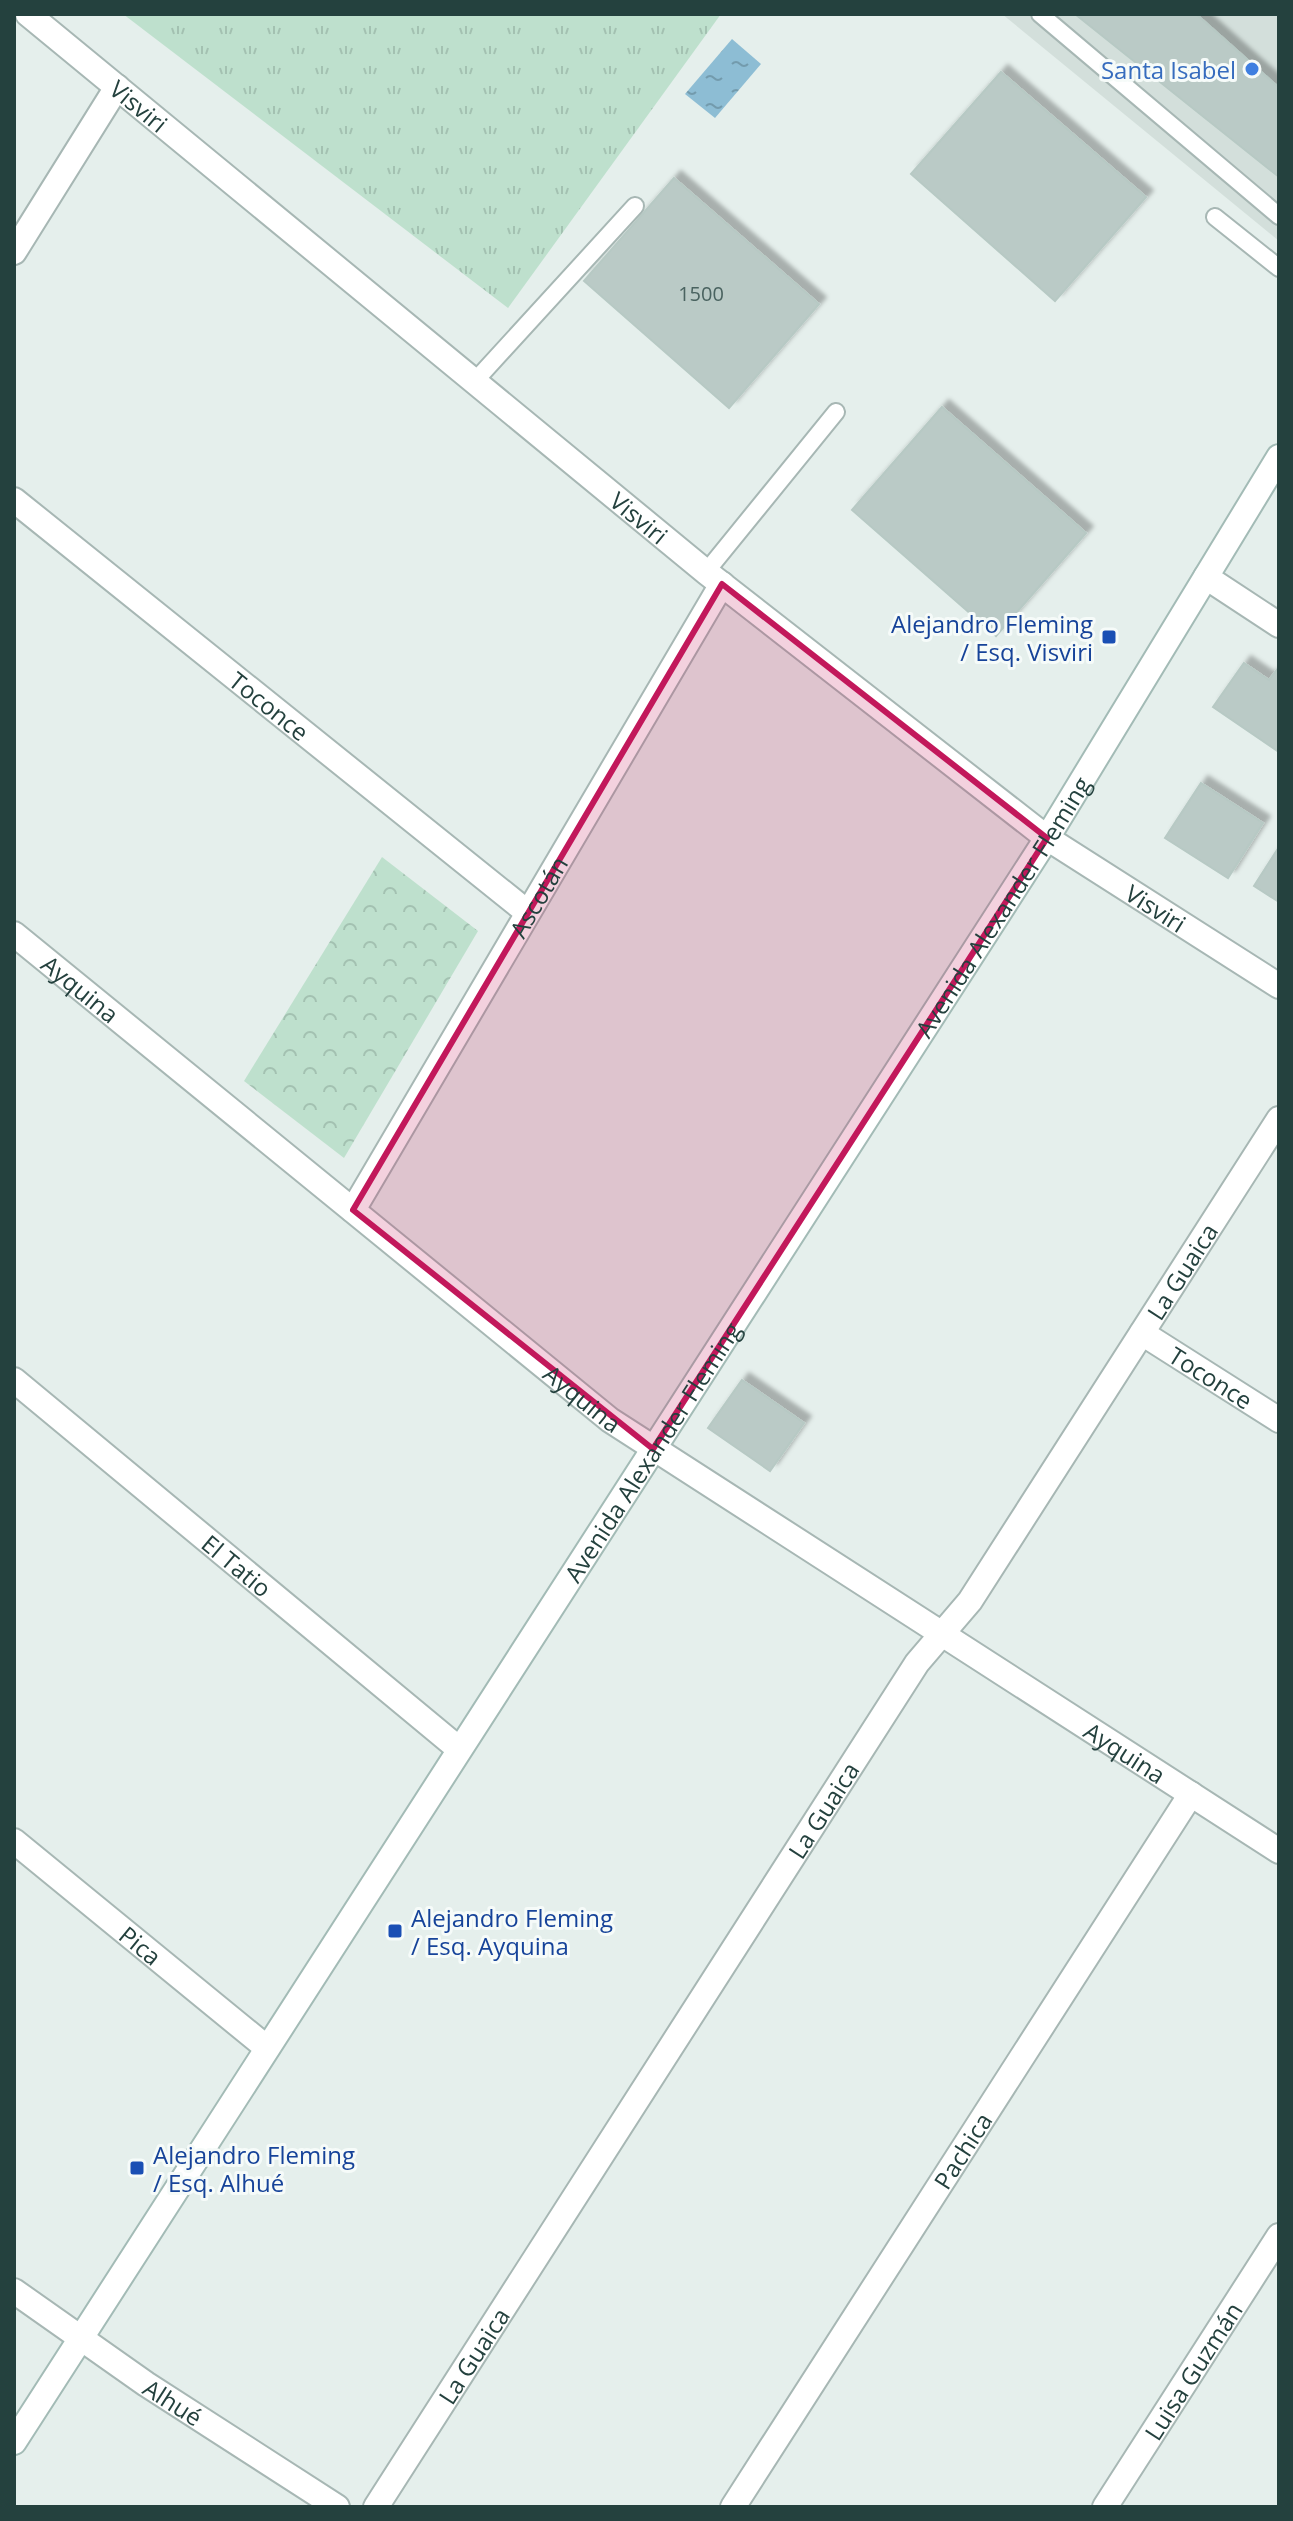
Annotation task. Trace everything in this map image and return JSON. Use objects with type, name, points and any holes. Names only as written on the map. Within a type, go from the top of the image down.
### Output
[{"type":"street","name":"Visviri","points":[[28,14],[714,578],[1047,838],[1279,986]]},
{"type":"street","points":[[14,252],[117,87]]},
{"type":"street","name":"Avenida Alexander Fleming","points":[[14,2442],[1047,838],[1279,457]]},
{"type":"street","name":"Toconce","points":[[14,500],[527,912]]},
{"type":"street","points":[[1206,577],[1279,625]]},
{"type":"street","name":"Ascotán","points":[[353,1210],[527,912],[714,578]]},
{"type":"street","name":"Ayquina","points":[[15,938],[610,1420],[1279,1851]]},
{"type":"street","name":"La Guaica","points":[[376,2507],[917,1663],[970,1601],[1279,1119]]},
{"type":"street","name":"Toconce","points":[[1142,1333],[1279,1420]]},
{"type":"street","name":"El Tatio","points":[[14,1380],[459,1749]]},
{"type":"street","name":"Pachica","points":[[733,2507],[1191,1794]]},
{"type":"street","name":"Pica","points":[[14,1841],[267,2048]]},
{"type":"street","name":"Luisa Guzmán","points":[[1105,2507],[1271,2266],[1279,2236]]},
{"type":"street","name":"Alhué","points":[[14,2291],[337,2507]]},
{"type":"lane","points":[[1040,14],[1279,216]]},
{"type":"lane","points":[[475,381],[635,206]]},
{"type":"lane","points":[[1215,217],[1279,268]]},
{"type":"lane","points":[[714,578],[836,412]]},
{"type":"highlighted area","points":[[722,584],[1047,838],[653,1449],[353,1210]]},
{"type":"shaded area","points":[[1002,14],[1279,14],[1279,241]]},
{"type":"green space","points":[[123,14],[721,14],[508,308]]},
{"type":"green space","points":[[382,857],[478,931],[344,1158],[244,1081]]},
{"type":"water","points":[[732,39],[761,64],[715,118],[685,94]]},
{"type":"building","points":[[1075,14],[1196,14],[1277,86],[1279,84],[1279,177]]},
{"type":"building","points":[[1001,72],[1146,197],[1055,301],[911,174]]},
{"type":"building","points":[[674,178],[819,304],[729,408],[584,281]]},
{"type":"building","points":[[942,407],[1086,533],[996,636],[852,510]]},
{"type":"building","points":[[1244,663],[1269,680],[1279,667],[1279,752],[1213,707]]},
{"type":"building","points":[[1201,783],[1263,823],[1228,878],[1165,838]]},
{"type":"building","points":[[1279,847],[1279,902],[1254,886]]},
{"type":"building","points":[[742,1380],[804,1423],[770,1471],[708,1428]]},
{"type":"place","name":"Santa Isabel","points":[[1252,69]]},
{"type":"place","name":"Alejandro Fleming / Esq. Visviri","points":[[1109,637]]},
{"type":"place","name":"Alejandro Fleming / Esq. Ayquina","points":[[395,1931]]},
{"type":"place","name":"Alejandro Fleming / Esq. Alhué","points":[[137,2168]]}]
